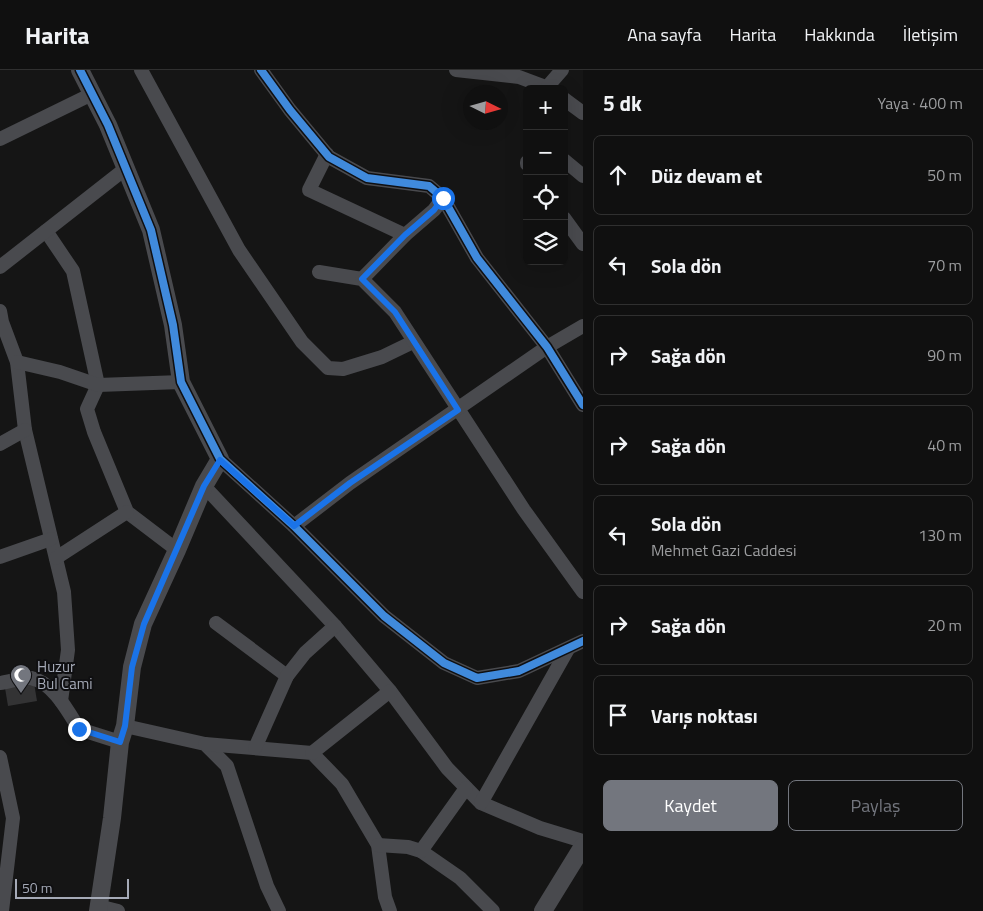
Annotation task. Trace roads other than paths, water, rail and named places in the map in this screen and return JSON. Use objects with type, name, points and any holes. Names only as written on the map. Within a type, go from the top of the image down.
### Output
[{"type":"street","points":[[80,70],[108,126],[151,230],[173,325],[181,382],[220,460],[294,526],[384,616],[444,663],[477,678],[519,671],[583,641]]},
{"type":"street","points":[[141,70],[239,250],[302,342],[328,368],[343,370],[382,358],[413,342]]},
{"type":"street","points":[[261,70],[290,110],[329,157],[367,178],[429,186],[443,198],[477,258],[547,347],[583,405]]},
{"type":"street","points":[[456,70],[519,78],[541,85]]},
{"type":"street","points":[[552,85],[562,70]]},
{"type":"street","points":[[0,139],[92,94]]},
{"type":"street","points":[[568,102],[583,113]]},
{"type":"street","points":[[327,154],[309,190],[405,235]]},
{"type":"street","points":[[568,163],[583,176]]},
{"type":"street","points":[[0,267],[125,169]]},
{"type":"street","points":[[362,279],[405,235],[434,210],[443,198]]},
{"type":"street","points":[[565,220],[583,244]]},
{"type":"street","points":[[46,231],[73,271],[98,385],[87,409],[94,432],[127,512],[177,550]]},
{"type":"street","points":[[319,272],[362,279],[395,312],[524,510],[583,592]]},
{"type":"street","points":[[1,318],[17,362],[25,430],[64,592],[68,650],[61,701]]},
{"type":"street","points":[[294,526],[350,483],[547,347],[583,326]]},
{"type":"street","points":[[17,362],[60,372],[98,385],[181,382]]},
{"type":"street","points":[[0,444],[25,430]]},
{"type":"street","points":[[118,911],[98,909],[132,667],[144,624],[204,486],[220,460]]},
{"type":"street","points":[[204,486],[335,626],[390,692],[447,768],[481,803],[540,828],[583,841]]},
{"type":"street","points":[[56,558],[127,512]]},
{"type":"street","points":[[0,557],[52,539]]},
{"type":"street","points":[[216,622],[287,676]]},
{"type":"street","points":[[255,748],[287,676],[305,653],[335,626]]},
{"type":"street","points":[[481,803],[568,649]]},
{"type":"street","points":[[0,683],[31,678],[45,684],[61,701],[79,729],[205,744],[312,753],[342,784],[378,845],[385,898],[390,911]]},
{"type":"street","points":[[312,753],[390,692]]},
{"type":"street","points":[[205,744],[227,766],[267,886],[280,911]]},
{"type":"street","points":[[0,757],[13,818],[6,835],[2,911]]},
{"type":"street","points":[[421,851],[466,788]]},
{"type":"street","points":[[378,845],[408,847],[421,851],[460,878],[493,911]]},
{"type":"street","points":[[542,911],[583,846]]},
{"type":"place","name":"Huzur Bul Cami","points":[[21,694]]}]
